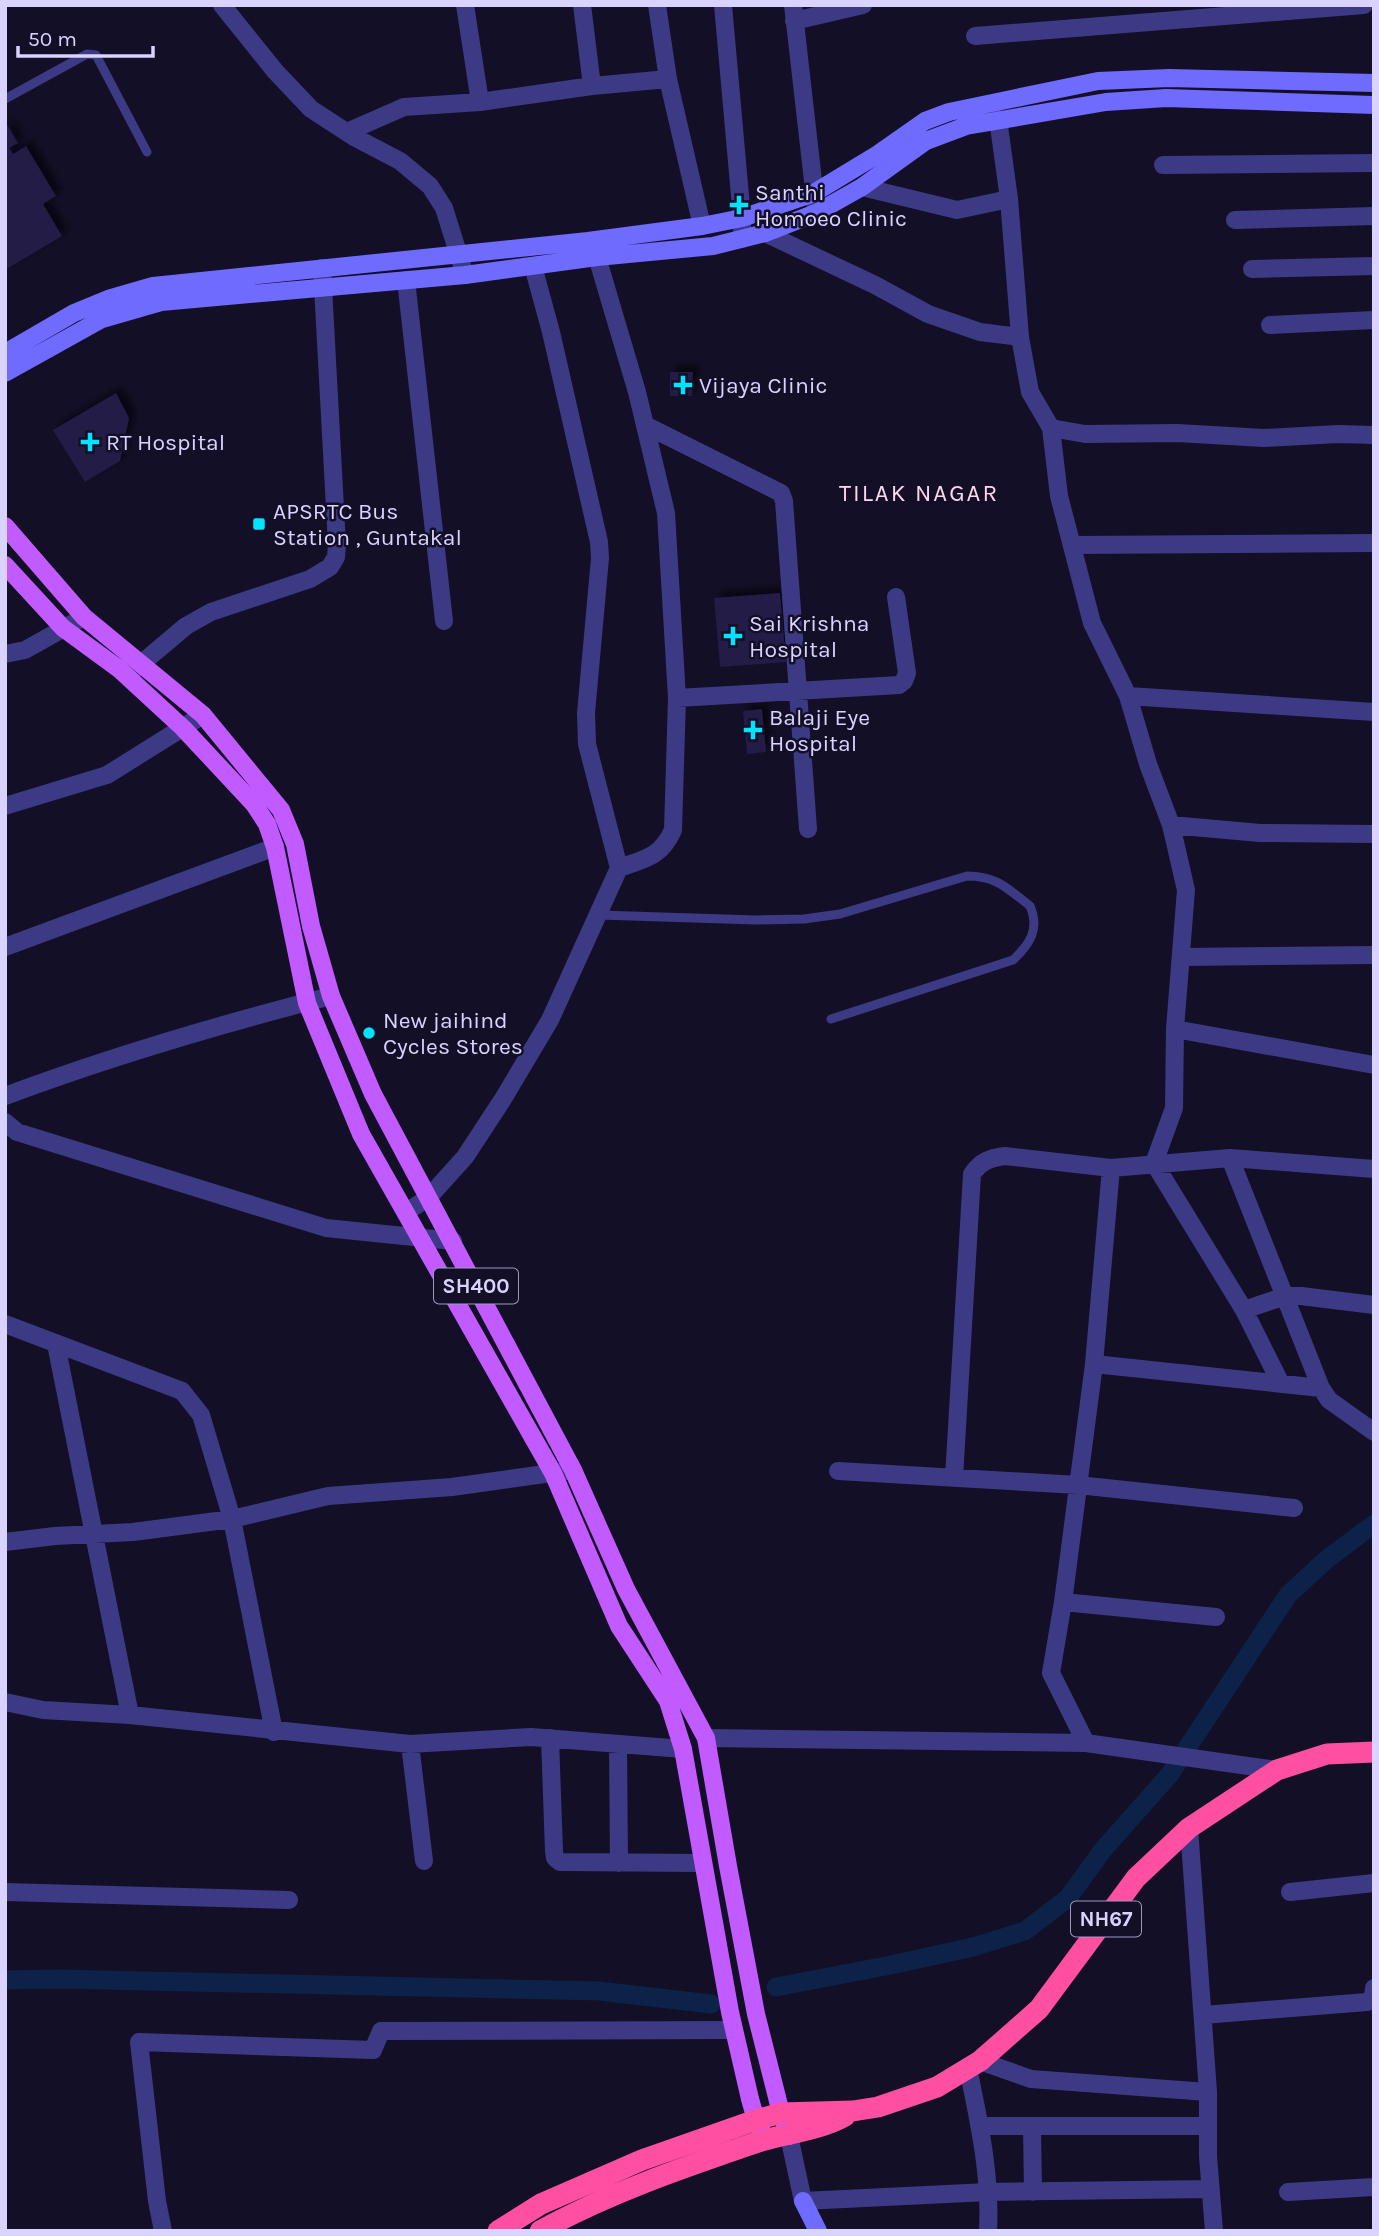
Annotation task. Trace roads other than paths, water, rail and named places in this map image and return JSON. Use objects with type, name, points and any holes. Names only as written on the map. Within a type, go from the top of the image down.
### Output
[{"type":"highway","name":"NH67","points":[[498,2231],[541,2204],[642,2160],[755,2120],[781,2113],[853,2111],[878,2107],[937,2087],[974,2065],[1039,2010],[1136,1878],[1189,1828],[1278,1770],[1327,1754],[1374,1752]]},
{"type":"highway","name":"NH67","points":[[540,2231],[685,2167],[837,2120],[853,2111]]},
{"type":"main road","name":"SH400","points":[[5,526],[84,617],[203,715],[281,810],[295,844],[311,926],[331,996],[373,1094],[573,1470],[626,1589],[706,1738],[756,2014],[789,2136]]},
{"type":"main road","name":"SH400","points":[[5,565],[63,628],[127,676],[183,728],[254,804],[267,824],[275,847],[307,1003],[361,1134],[553,1473],[619,1626],[668,1702],[682,1749],[734,2030],[755,2120]]},
{"type":"main road","points":[[755,2120],[761,2130],[789,2136]]},
{"type":"street","points":[[222,5],[275,71],[311,109],[400,161],[430,186],[444,208],[465,275]]},
{"type":"street","points":[[465,5],[480,102]]},
{"type":"street","points":[[582,5],[592,86]]},
{"type":"street","points":[[657,5],[668,79],[702,226]]},
{"type":"street","points":[[723,5],[742,239]]},
{"type":"street","points":[[816,213],[793,13],[863,5]]},
{"type":"street","points":[[975,36],[1364,5]]},
{"type":"street","points":[[5,353],[74,313],[108,299],[153,286],[588,241],[742,218],[814,193],[876,156],[925,121],[990,102],[1098,81],[1169,78],[1374,83]]},
{"type":"street","points":[[347,132],[404,107],[480,102],[592,86],[668,79]]},
{"type":"street","points":[[5,373],[102,319],[161,302],[465,275],[597,257],[713,246],[742,239],[816,213],[862,187],[926,141],[966,125],[1106,102],[1166,99],[1374,105]]},
{"type":"street","points":[[998,120],[1009,199],[1020,337],[1030,392],[1051,428],[1059,496],[1092,623],[1128,696],[1148,764],[1171,825],[1186,890],[1175,1029],[1174,1108],[1154,1163]]},
{"type":"street","points":[[1163,165],[1374,163]]},
{"type":"street","points":[[862,187],[957,210],[1009,199]]},
{"type":"street","points":[[1235,220],[1374,216]]},
{"type":"street","points":[[765,233],[875,285],[928,314],[980,332],[1020,337]]},
{"type":"street","points":[[597,257],[645,425],[666,513],[677,698],[673,830],[668,841],[654,856],[619,868]]},
{"type":"street","points":[[406,1212],[428,1198],[465,1157],[523,1065],[550,1020],[619,868],[587,744],[586,713],[600,558],[599,542],[533,266]]},
{"type":"street","points":[[1252,269],[1374,266]]},
{"type":"street","points":[[127,676],[186,626],[202,617],[310,579],[330,567],[336,557],[322,268]]},
{"type":"street","points":[[405,280],[444,621]]},
{"type":"street","points":[[1270,325],[1374,320]]},
{"type":"street","points":[[645,425],[781,493],[784,501],[808,829]]},
{"type":"street","points":[[1051,428],[1085,434],[1177,433],[1264,438],[1374,435]]},
{"type":"street","points":[[1072,545],[1374,543]]},
{"type":"street","points":[[677,698],[899,685],[904,681],[906,673],[896,597]]},
{"type":"street","points":[[5,654],[25,650],[84,617]]},
{"type":"street","points":[[1128,696],[1374,712]]},
{"type":"street","points":[[5,806],[107,775],[203,715]]},
{"type":"street","points":[[1171,825],[1260,833],[1374,834]]},
{"type":"street","points":[[5,947],[275,847]]},
{"type":"street","points":[[1181,957],[1374,955]]},
{"type":"street","points":[[5,1096],[82,1067],[331,996]]},
{"type":"street","points":[[1175,1029],[1374,1065]]},
{"type":"street","points":[[5,1122],[17,1132],[326,1228],[453,1241]]},
{"type":"street","points":[[954,1478],[972,1174],[978,1165],[991,1158],[1005,1156],[1111,1168],[1230,1158],[1374,1170]]},
{"type":"street","points":[[1230,1158],[1321,1388],[1329,1400],[1374,1432]]},
{"type":"street","points":[[1154,1163],[1244,1310],[1282,1384]]},
{"type":"street","points":[[1086,1743],[1051,1674],[1094,1364],[1111,1168]]},
{"type":"street","points":[[1244,1310],[1285,1296],[1374,1305]]},
{"type":"street","points":[[5,1324],[182,1391],[201,1415],[232,1519],[274,1732]]},
{"type":"street","points":[[56,1344],[130,1715]]},
{"type":"street","points":[[1094,1364],[1321,1388]]},
{"type":"street","points":[[5,1542],[133,1532],[232,1519],[328,1496],[452,1487],[573,1470]]},
{"type":"street","points":[[838,1471],[1077,1485],[1294,1507]]},
{"type":"street","points":[[1063,1602],[1216,1617]]},
{"type":"street","points":[[5,1702],[43,1710],[130,1715],[410,1744],[513,1737],[682,1749]]},
{"type":"street","points":[[550,1738],[555,1858],[560,1862],[702,1863]]},
{"type":"street","points":[[706,1738],[1086,1743],[1278,1770]]},
{"type":"street","points":[[410,1744],[424,1861]]},
{"type":"street","points":[[618,1744],[620,1863]]},
{"type":"street","points":[[1189,1828],[1208,2092],[1210,2189],[1214,2231]]},
{"type":"street","points":[[1290,1892],[1374,1883]]},
{"type":"street","points":[[5,1892],[289,1900]]},
{"type":"street","points":[[1203,2015],[1367,2002],[1373,1997],[1374,1988]]},
{"type":"street","points":[[163,2231],[157,2201],[139,2042],[373,2050],[381,2031],[734,2030]]},
{"type":"street","points":[[988,2231],[988,2192],[974,2065],[1031,2079],[1208,2092]]},
{"type":"street","points":[[980,2126],[1208,2126]]},
{"type":"street","points":[[1032,2126],[1033,2192]]},
{"type":"street","points":[[789,2136],[803,2200],[818,2231]]},
{"type":"street","points":[[1288,2192],[1374,2187]]},
{"type":"street","points":[[803,2200],[988,2192],[1210,2189]]},
{"type":"lane","points":[[5,99],[87,54],[96,55],[147,152]]},
{"type":"lane","points":[[599,915],[804,919],[840,914],[967,876],[994,879],[1030,906],[1035,930],[1027,947],[1013,960],[831,1019]]},
{"type":"waterway","points":[[776,1987],[973,1947],[1025,1931],[1068,1898],[1102,1851],[1170,1774],[1288,1595],[1327,1559],[1374,1524]]},
{"type":"waterway","points":[[5,1980],[599,1991],[711,2004]]},
{"type":"place","name":"Santhi Homoeo Clinic","points":[[739,205]]},
{"type":"place","name":"Vijaya Clinic","points":[[683,385]]},
{"type":"place","name":"RT Hospital","points":[[90,442]]},
{"type":"place","name":"APSRTC Bus Station , Guntakal","points":[[259,524]]},
{"type":"place","name":"Sai Krishna Hospital","points":[[733,636]]},
{"type":"place","name":"Balaji Eye Hospital","points":[[753,730]]},
{"type":"place","name":"New jaihind Cycles Stores","points":[[369,1033]]},
{"type":"district","name":"TILAK NAGAR","points":[[919,493]]}]
